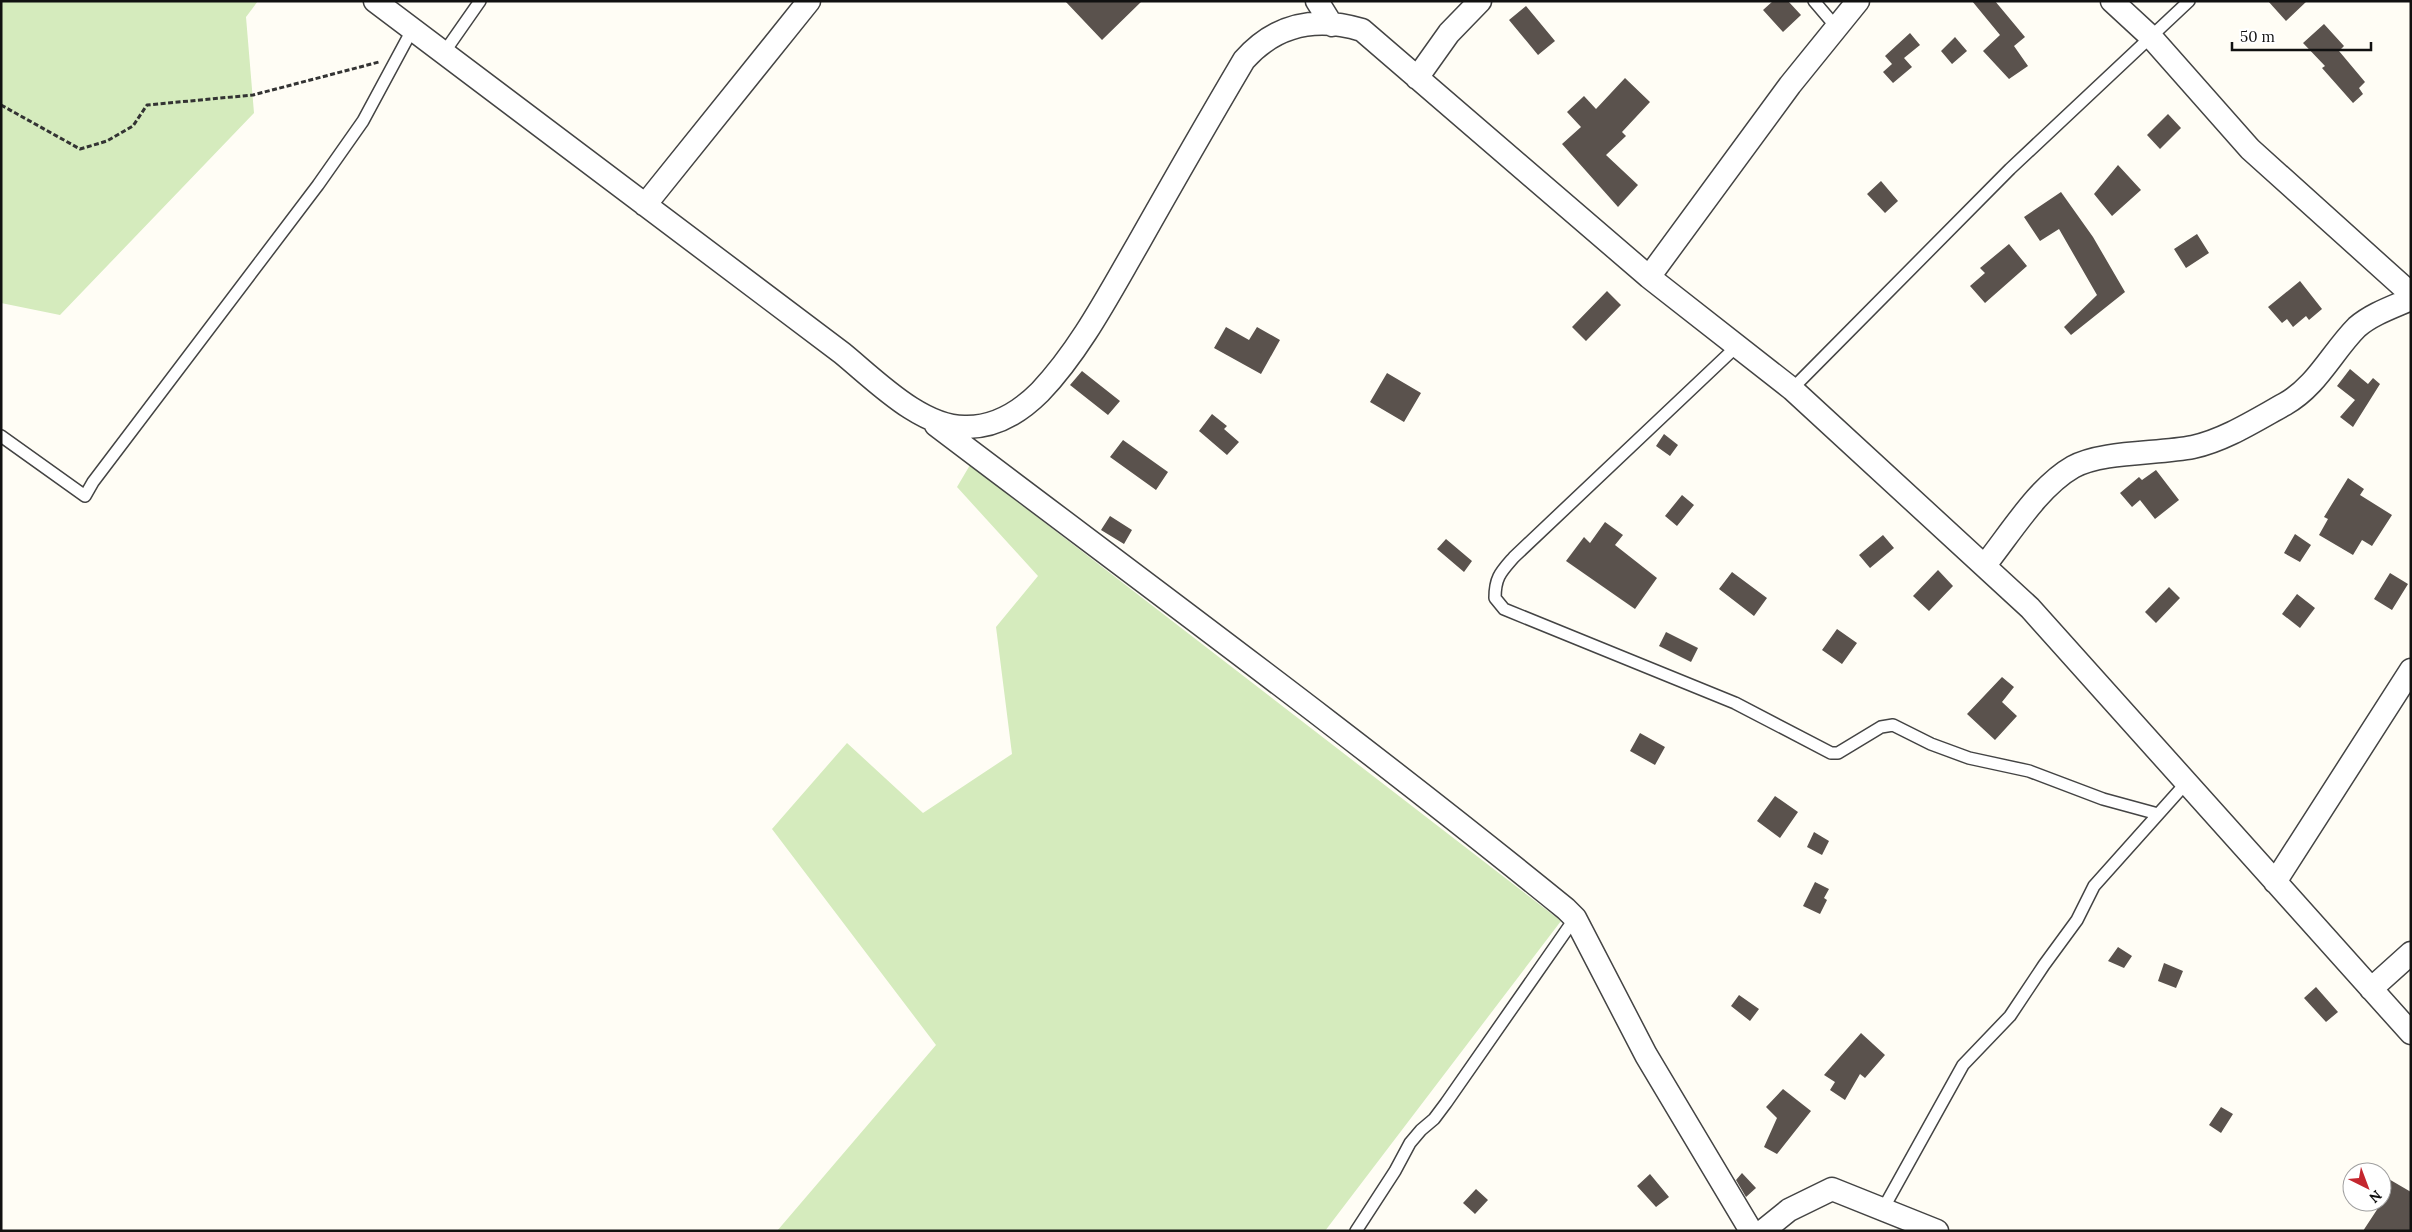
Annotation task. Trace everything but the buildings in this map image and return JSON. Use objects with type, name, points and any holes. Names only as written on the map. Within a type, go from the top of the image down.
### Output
[{"type":"street","points":[[375,1],[1461,824],[1575,918],[1646,1055],[1751,1231]]},
{"type":"street","points":[[645,205],[809,1]]},
{"type":"street","points":[[1317,1],[1332,24]]},
{"type":"street","points":[[1417,78],[1449,33],[1480,1]]},
{"type":"street","points":[[1649,277],[1790,85],[1858,1]]},
{"type":"street","points":[[2112,1],[2151,37],[2250,149],[2411,294]]},
{"type":"street","points":[[921,414],[946,424],[965,428],[989,425],[1014,413],[1039,392],[1066,360],[1104,302],[1244,60],[1256,47],[1285,30],[1302,24],[1332,24],[1362,30],[1649,277],[1792,389],[1985,565],[2062,642],[2411,1034]]},
{"type":"street","points":[[1985,565],[2039,496],[2074,467],[2095,460],[2175,450],[2219,439],[2300,394],[2316,378],[2357,327],[2372,317],[2411,299]]},
{"type":"street","points":[[2275,882],[2411,670]]},
{"type":"street","points":[[2371,989],[2411,953]]},
{"type":"street","points":[[1763,1231],[1789,1210],[1832,1189],[1937,1231]]},
{"type":"lane","points":[[443,54],[480,1]]},
{"type":"lane","points":[[1814,1],[1837,28]]},
{"type":"lane","points":[[1792,389],[2010,170],[2189,1]]},
{"type":"lane","points":[[1,436],[85,496],[93,482],[318,185],[363,120],[412,30]]},
{"type":"lane","points":[[1736,347],[1514,557],[1497,577],[1495,587],[1495,598],[1504,609],[1735,703],[1831,753],[1838,753],[1881,727],[1893,725],[1931,744],[1968,758],[2029,771],[2103,799],[2158,814]]},
{"type":"lane","points":[[1882,1209],[1963,1065],[2010,1016],[2077,920],[2094,886],[2187,782]]},
{"type":"lane","points":[[1356,1231],[1395,1171],[1410,1143],[1442,1108],[1575,918]]},
{"type":"path","points":[[1,106],[80,149],[107,141],[133,126],[147,105],[253,95],[396,58]]},
{"type":"green space","points":[[1,1],[258,1],[246,17],[254,113],[60,315],[1,303]]},
{"type":"green space","points":[[970,465],[1561,921],[1325,1231],[777,1231],[936,1045],[772,829],[847,743],[923,813],[1012,754],[996,627],[1038,576],[957,487]]}]
